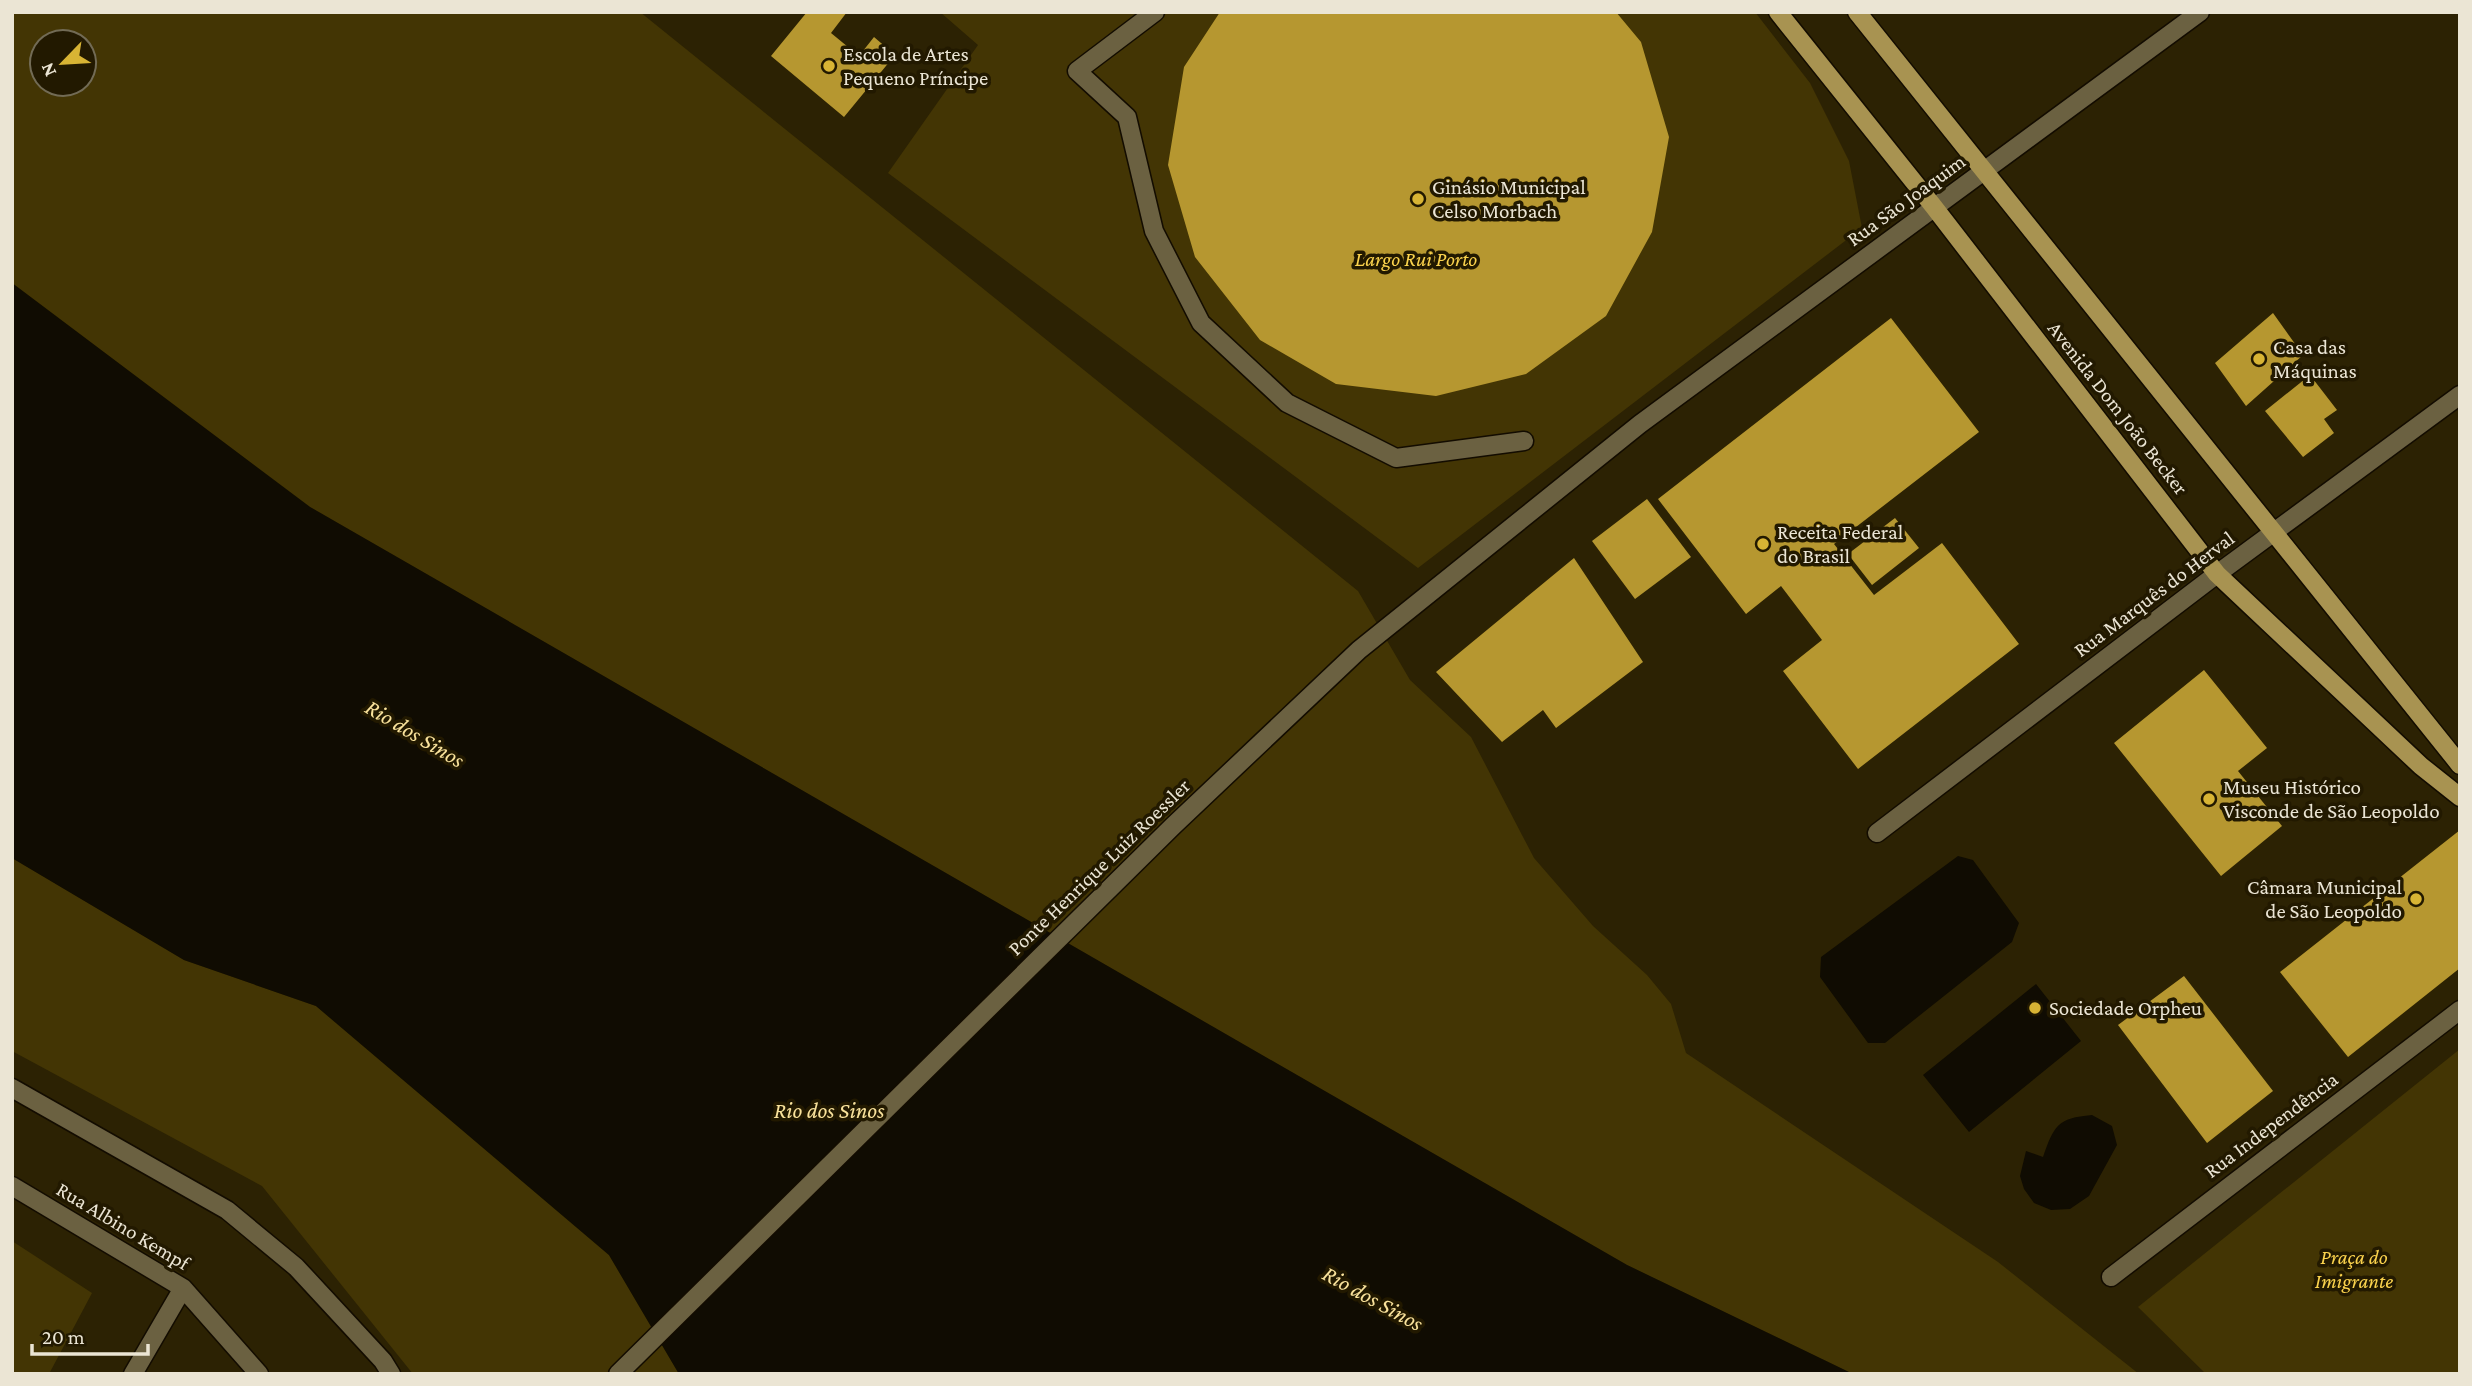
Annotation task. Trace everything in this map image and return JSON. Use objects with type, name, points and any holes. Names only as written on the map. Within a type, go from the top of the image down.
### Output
[{"type":"main road","name":"Avenida Dom João Becker","points":[[1778,12],[1934,207],[2217,574],[2421,766],[2460,797]]},
{"type":"main road","name":"Avenida Dom João Becker","points":[[1857,12],[2460,765]]},
{"type":"street","points":[[1155,12],[1077,71],[1127,117],[1154,231],[1201,323],[1287,403],[1396,458],[1524,441]]},
{"type":"street","name":"Rua São Joaquim","points":[[1640,425],[2200,12]]},
{"type":"street","name":"Rua Marquês do Herval","points":[[1877,833],[2217,574],[2460,394]]},
{"type":"street","name":"Ponte Henrique Luiz Roessler","points":[[618,1374],[1172,826],[1359,650],[1640,425]]},
{"type":"street","name":"Rua Independência","points":[[2111,1277],[2460,1010]]},
{"type":"street","points":[[12,1088],[227,1210],[296,1267],[383,1361],[391,1374]]},
{"type":"street","name":"Rua Albino Kempf","points":[[12,1186],[183,1288],[259,1374]]},
{"type":"street","points":[[133,1374],[183,1288]]},
{"type":"green space","points":[[12,12],[640,12],[1358,591],[1410,680],[1471,737],[1534,858],[1593,926],[1647,975],[1671,1004],[1686,1053],[1998,1262],[2139,1374],[1853,1374],[1627,1265],[310,507],[12,283]]},
{"type":"green space","name":"Largo Rui Porto","points":[[940,12],[1755,12],[1810,83],[1849,161],[1862,228],[1418,568],[888,173],[978,45]]},
{"type":"green space","points":[[12,858],[184,960],[316,1006],[609,1255],[679,1374],[413,1374],[262,1186],[12,1051]]},
{"type":"green space","name":"Praça do Imigrante","points":[[2460,1049],[2460,1374],[2206,1374],[2138,1307]]},
{"type":"green space","points":[[12,1241],[92,1293],[49,1374],[12,1374]]},
{"type":"water","name":"Rio dos Sinos","points":[[12,283],[310,507],[1627,1265],[1853,1374],[679,1374],[609,1255],[316,1006],[184,960],[12,858]]},
{"type":"water","points":[[1958,856],[1973,860],[2019,923],[2012,942],[1885,1043],[1868,1043],[1820,977],[1821,957]]},
{"type":"water","points":[[2036,984],[2081,1041],[1969,1132],[1923,1075]]},
{"type":"water","points":[[2092,1115],[2112,1126],[2117,1145],[2089,1196],[2070,1209],[2051,1210],[2034,1203],[2024,1189],[2020,1176],[2026,1151],[2043,1157],[2058,1126],[2071,1118]]},
{"type":"building","points":[[807,12],[847,12],[831,33],[859,56],[874,37],[895,55],[844,117],[771,56]]},
{"type":"building","name":"Ginásio Municipal Celso Morbach","points":[[1220,12],[1616,12],[1641,42],[1669,137],[1652,232],[1606,316],[1526,374],[1436,396],[1336,384],[1260,340],[1195,257],[1168,165],[1184,67]]},
{"type":"building","name":"Casa das Máquinas","points":[[2273,313],[2303,355],[2246,406],[2215,363]]},
{"type":"building","name":"Receita Federal do Brasil","points":[[1891,318],[1979,432],[1834,544],[1874,595],[1942,543],[2019,644],[1858,769],[1783,671],[1822,640],[1781,586],[1746,614],[1658,499]]},
{"type":"building","points":[[2310,375],[2337,410],[2324,419],[2334,433],[2303,457],[2265,411]]},
{"type":"building","points":[[1647,499],[1691,557],[1635,599],[1592,541]]},
{"type":"building","points":[[1895,518],[1919,548],[1872,585],[1848,554]]},
{"type":"building","points":[[1574,558],[1643,662],[1556,728],[1543,710],[1502,742],[1436,672]]},
{"type":"building","name":"Museu Histórico Visconde de São Leopoldo","points":[[2204,670],[2267,748],[2238,771],[2282,826],[2221,876],[2114,743]]},
{"type":"building","name":"Câmara Municipal de São Leopoldo","points":[[2460,830],[2460,968],[2348,1057],[2280,972]]},
{"type":"building","points":[[2184,976],[2273,1091],[2207,1143],[2118,1025]]},
{"type":"place","name":"Escola de Artes Pequeno Príncipe","points":[[829,66]]},
{"type":"place","name":"Ginásio Municipal Celso Morbach","points":[[1418,199]]},
{"type":"place","name":"Casa das Máquinas","points":[[2259,359]]},
{"type":"place","name":"Receita Federal do Brasil","points":[[1763,544]]},
{"type":"place","name":"Museu Histórico Visconde de São Leopoldo","points":[[2209,799]]},
{"type":"place","name":"Câmara Municipal de São Leopoldo","points":[[2416,899]]},
{"type":"place","name":"Sociedade Orpheu","points":[[2035,1008]]}]
